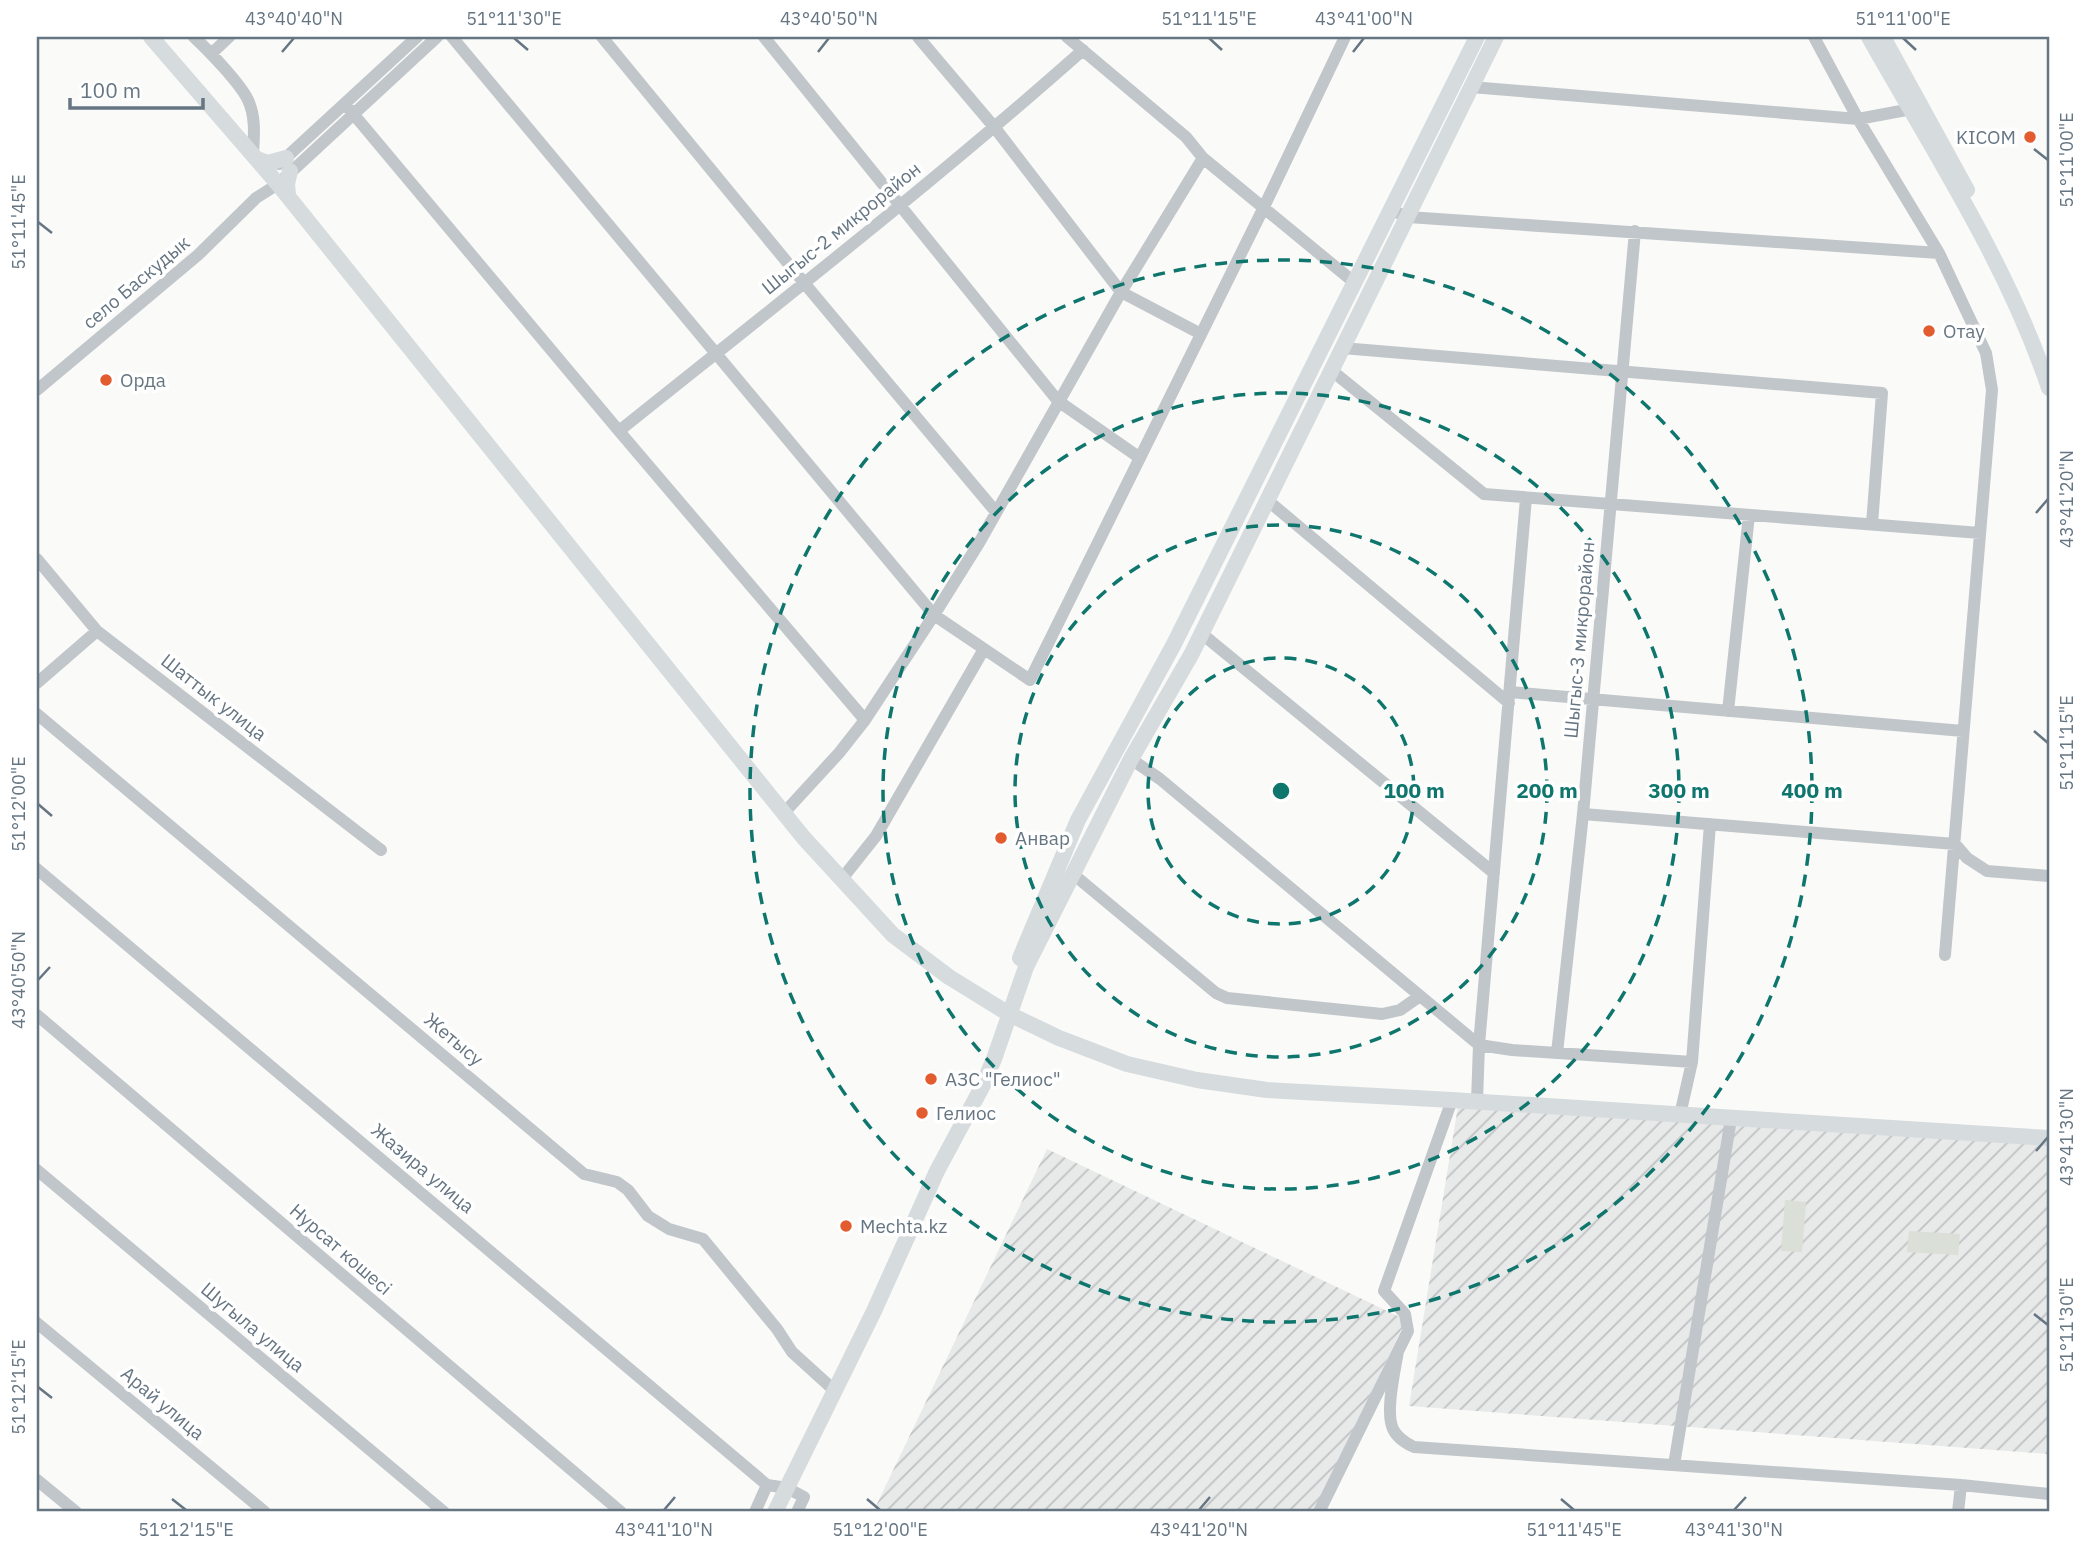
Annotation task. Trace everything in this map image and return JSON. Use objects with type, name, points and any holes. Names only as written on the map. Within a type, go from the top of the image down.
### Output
[{"type":"main road","points":[[151,37],[278,184],[783,814],[841,880],[900,940],[949,977],[1004,1012],[1059,1038],[1127,1064],[1197,1080],[1267,1090],[2049,1138]]},
{"type":"main road","points":[[775,1512],[874,1311],[937,1171],[982,1087],[994,1059],[1004,1012],[1078,820],[1174,644],[1477,37]]},
{"type":"main road","points":[[1004,1012],[1131,759],[1191,655],[1496,37]]},
{"type":"main road","points":[[1869,37],[1916,108],[2021,289],[2049,358]]},
{"type":"main road","points":[[1883,37],[2034,342],[2049,388]]},
{"type":"main road","points":[[255,157],[268,163],[288,164],[287,184],[278,184]]},
{"type":"main road","points":[[1174,644],[1191,655]]},
{"type":"street","points":[[194,37],[248,99],[255,126],[255,157]]},
{"type":"street","points":[[211,54],[229,37]]},
{"type":"street","points":[[395,37],[412,59]]},
{"type":"street","points":[[349,108],[416,37]]},
{"type":"street","points":[[349,108],[437,37]]},
{"type":"street","points":[[452,37],[934,615],[1030,680],[1345,37]]},
{"type":"street","points":[[602,37],[996,512]]},
{"type":"street","points":[[764,37],[1058,401],[1140,458]]},
{"type":"street","points":[[918,37],[995,128],[1121,292],[1201,334]]},
{"type":"street","points":[[1067,37],[1186,137],[1203,159],[1355,283]]},
{"type":"street","points":[[1814,37],[1858,119],[1939,253],[1986,353],[1992,390],[1945,955]]},
{"type":"street","name":"Шыгыс-2 микрорайон","points":[[619,431],[805,284],[899,204],[995,128],[1083,50]]},
{"type":"street","points":[[1471,86],[1858,119],[1916,108]]},
{"type":"street","points":[[349,108],[865,720]]},
{"type":"street","name":"село Баскудык","points":[[37,390],[198,255],[256,198],[278,184],[288,164],[349,108]]},
{"type":"street","points":[[783,814],[839,753],[865,720],[934,615],[1121,292],[1203,159]]},
{"type":"street","points":[[1391,210],[1408,217],[1939,253]]},
{"type":"street","name":"Шыгыс-3 микрорайон","points":[[1557,1053],[1583,814],[1634,231]]},
{"type":"street","points":[[1342,348],[1882,393],[1872,524]]},
{"type":"street","points":[[1331,370],[1484,494],[1980,533]]},
{"type":"street","points":[[1477,1101],[1479,1045],[1526,498]]},
{"type":"street","points":[[1266,499],[1509,697],[1593,699],[1963,731]]},
{"type":"street","points":[[1728,711],[1749,514]]},
{"type":"street","name":"Шаттык улица","points":[[37,559],[97,631],[381,850]]},
{"type":"street","points":[[37,683],[97,631]]},
{"type":"street","points":[[1200,633],[1494,873]]},
{"type":"street","points":[[841,880],[876,836],[984,649]]},
{"type":"street","name":"Жетысу","points":[[37,714],[584,1174],[617,1182],[628,1190],[648,1216],[669,1229],[703,1240],[777,1329],[792,1352],[835,1391]]},
{"type":"street","points":[[1131,759],[1160,779],[1479,1045],[1512,1051],[1692,1062]]},
{"type":"street","points":[[1583,814],[1955,844],[1968,858],[1987,870],[2049,876]]},
{"type":"street","points":[[1680,1115],[1692,1062],[1710,824]]},
{"type":"street","name":"Жазира улица","points":[[37,869],[767,1485]]},
{"type":"street","points":[[1073,874],[1216,993],[1227,998],[1382,1014],[1400,1010],[1420,996]]},
{"type":"street","name":"Нурсат кошесi","points":[[37,1015],[621,1512]]},
{"type":"street","points":[[1319,1512],[1408,1331],[1408,1322],[1401,1307],[1384,1291],[1452,1100]]},
{"type":"street","points":[[1674,1465],[1731,1119]]},
{"type":"street","name":"Шугыла улица","points":[[37,1170],[444,1512]]},
{"type":"street","name":"Арай улица","points":[[37,1323],[265,1512]]},
{"type":"street","points":[[1398,1351],[1390,1415],[1393,1429],[1402,1441],[1414,1447],[1961,1485],[2049,1494]]},
{"type":"street","points":[[37,1480],[76,1512]]},
{"type":"street","points":[[755,1512],[767,1485],[787,1488],[804,1497],[797,1512]]},
{"type":"street","points":[[1958,1512],[1961,1485]]},
{"type":"shaded area","points":[[1459,1100],[2049,1142],[2049,1454],[1409,1406]]},
{"type":"shaded area","points":[[1047,1149],[1406,1320],[1314,1512],[883,1512],[875,1508]]},
{"type":"shaded area","points":[[1785,1200],[1806,1202],[1802,1252],[1781,1251]]},
{"type":"shaded area","points":[[1909,1231],[1960,1234],[1958,1255],[1907,1252]]},
{"type":"place","name":"KICOM","points":[[2030,137]]},
{"type":"place","name":"Отау","points":[[1929,331]]},
{"type":"place","name":"Орда","points":[[106,380]]},
{"type":"place","name":"Анвар","points":[[1001,838]]},
{"type":"place","name":"АЗС \"Гелиос\"","points":[[931,1079]]},
{"type":"place","name":"Гелиос","points":[[922,1113]]},
{"type":"place","name":"Mechta.kz","points":[[846,1226]]}]
